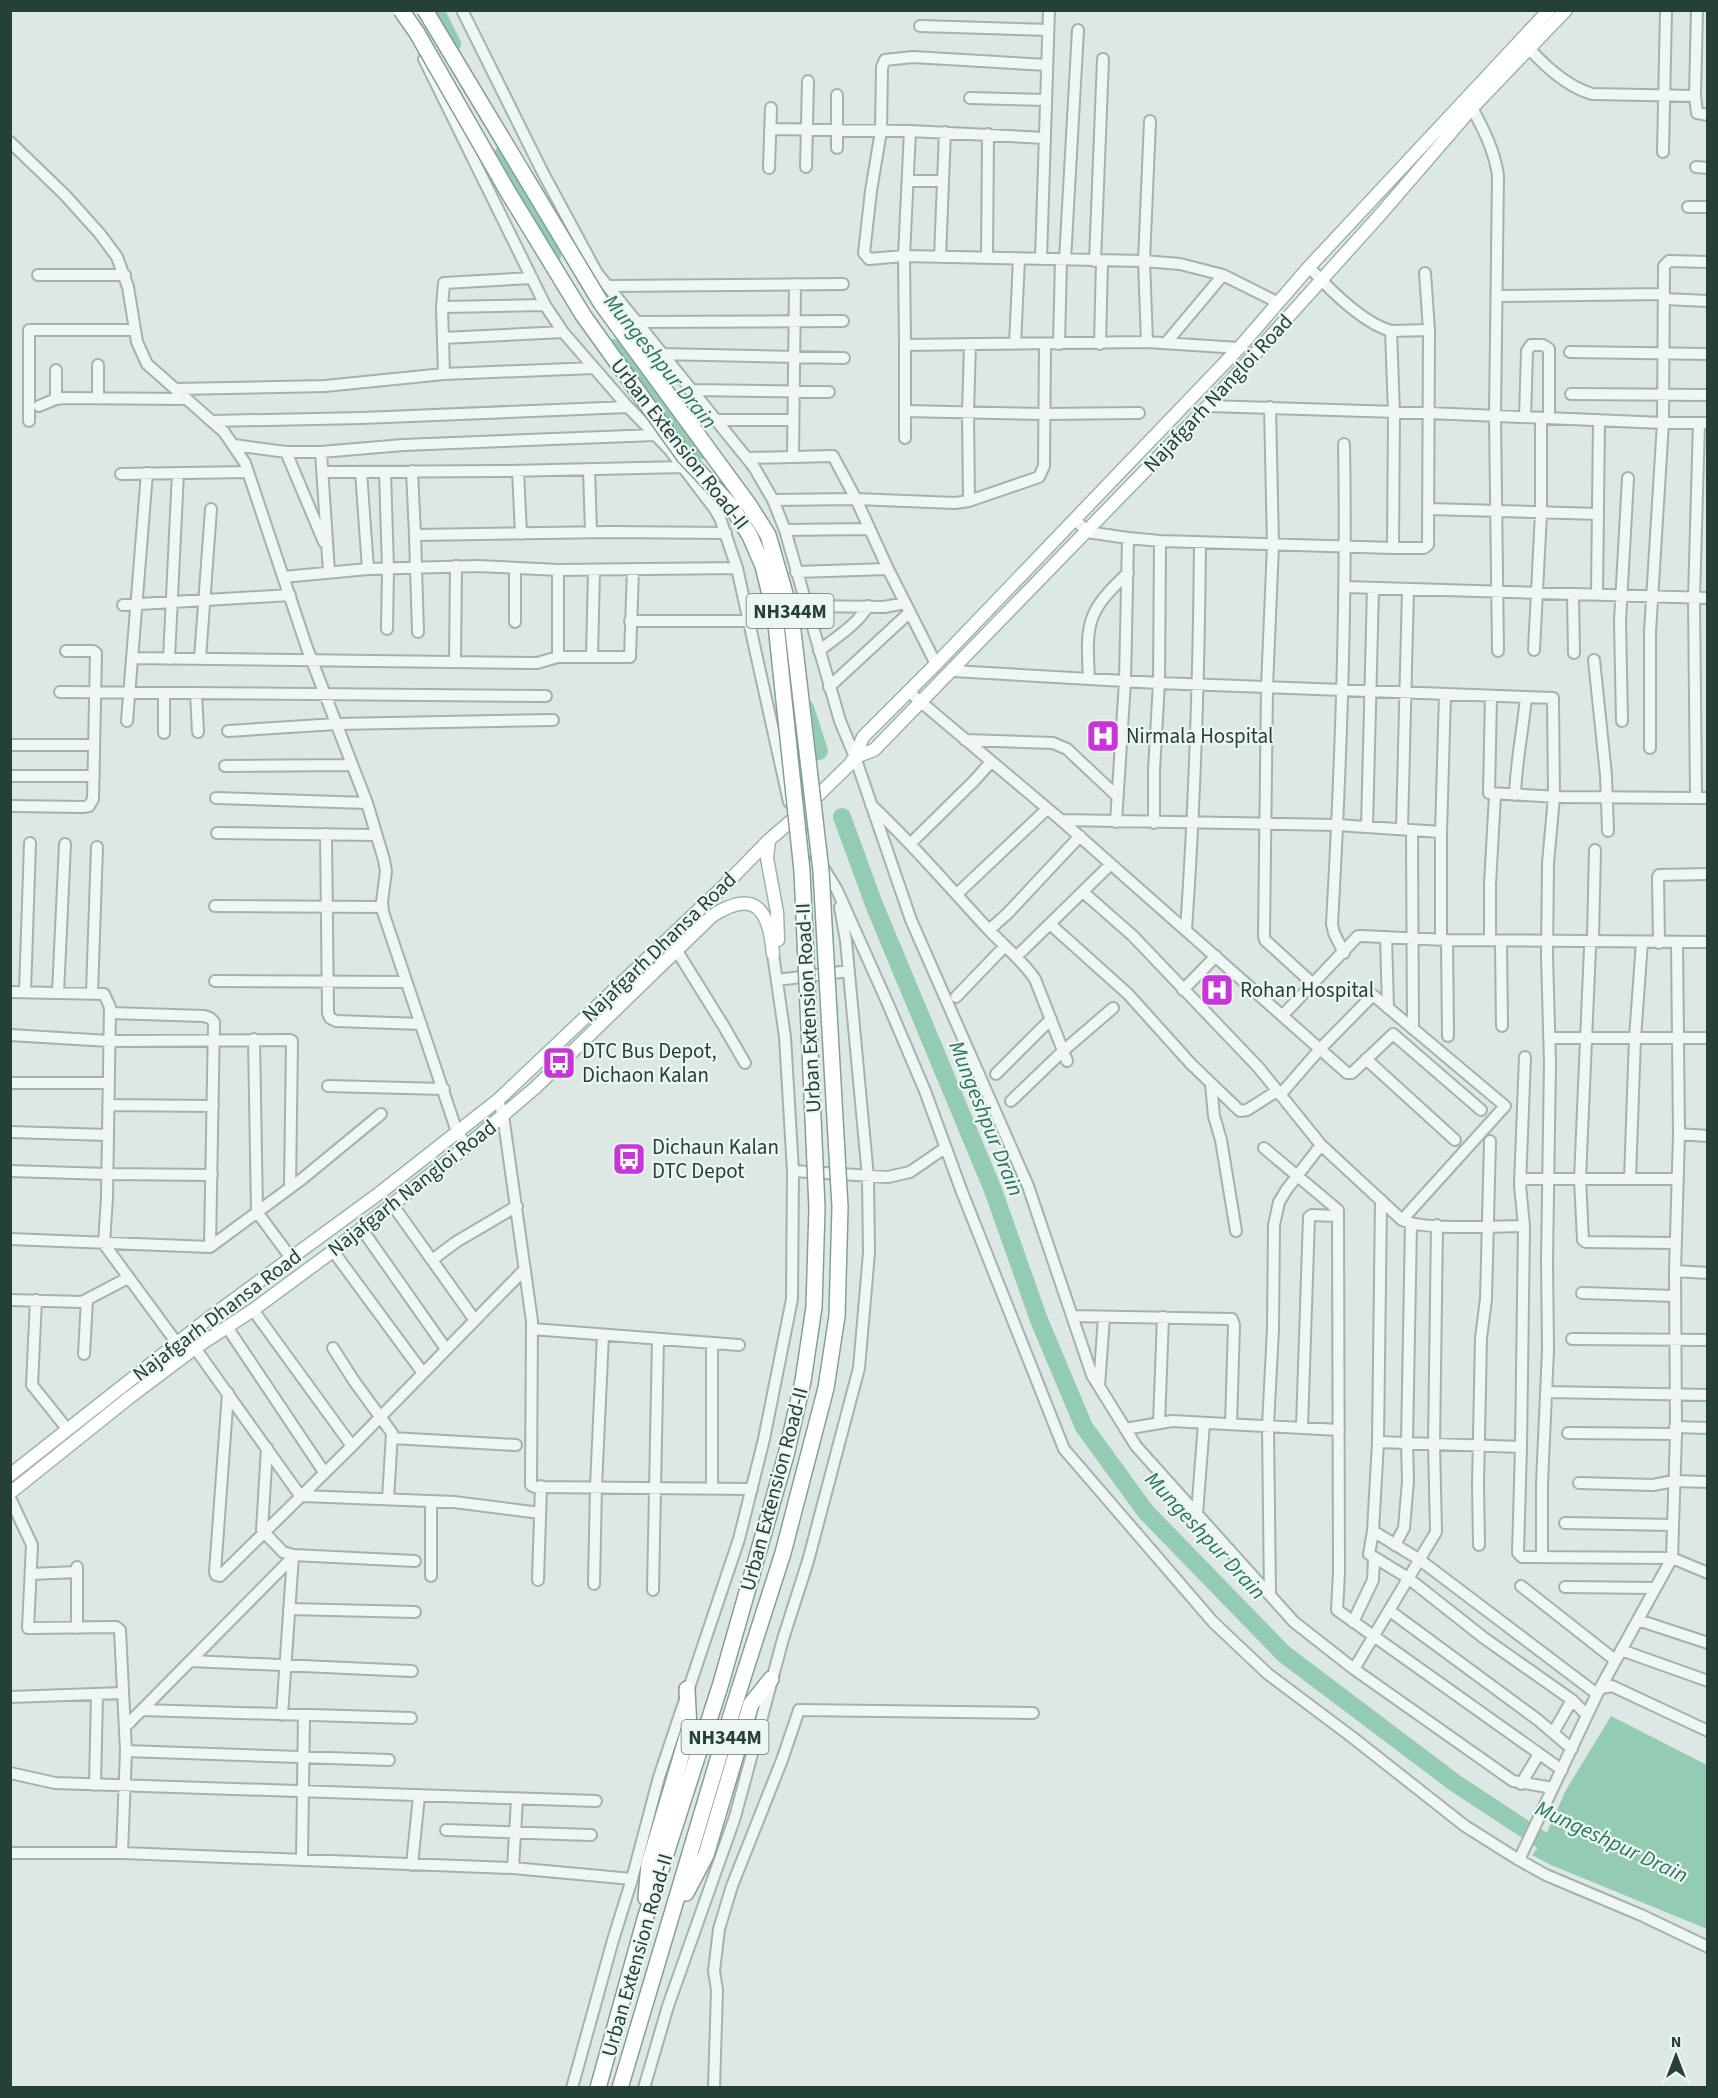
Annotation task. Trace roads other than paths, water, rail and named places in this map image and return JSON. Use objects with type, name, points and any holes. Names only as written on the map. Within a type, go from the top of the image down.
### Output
[{"type":"highway","name":"Urban Extension Road-II","points":[[401,10],[417,33],[508,192],[583,315],[684,456],[732,507],[750,536],[763,567],[775,615],[802,871],[817,1208],[814,1307],[803,1381],[786,1455],[721,1683],[648,1910],[598,2088]]},
{"type":"highway","name":"Urban Extension Road-II","points":[[425,10],[601,303],[749,505],[768,535],[790,614],[821,871],[840,1207],[837,1316],[826,1388],[803,1480],[620,2088]]},
{"type":"highway","points":[[670,1922],[706,1855],[751,1704],[771,1679]]},
{"type":"highway","points":[[648,1910],[646,1897],[649,1864],[689,1730],[687,1689]]},
{"type":"main road","name":"Najafgarh Nangloi Road","points":[[855,757],[874,750],[1208,406],[1472,108],[1525,45],[1549,10]]},
{"type":"main road","name":"Najafgarh Nangloi Road","points":[[769,840],[795,819],[855,757],[863,736],[909,692],[1239,348],[1309,267],[1525,45],[1566,10]]},
{"type":"main road","points":[[769,840],[767,858],[779,936],[773,954]]},
{"type":"main road","name":"Najafgarh Dhansa Road","points":[[10,1475],[177,1344],[381,1192],[498,1100],[769,840]]},
{"type":"main road","name":"Najafgarh Nangloi Road","points":[[10,1493],[195,1347],[253,1310],[333,1251],[467,1146],[596,1030],[712,916],[727,907],[744,903],[754,905],[771,928],[773,954]]},
{"type":"main road","points":[[584,1019],[596,1030]]},
{"type":"street","points":[[401,10],[545,305],[563,332],[683,467],[714,508],[726,533],[738,568],[795,819],[837,890],[925,1091],[945,1148],[1064,1449],[1213,1622],[1268,1674],[1466,1826],[1519,1860],[1546,1875],[1641,1915],[1707,1947]]},
{"type":"street","points":[[462,10],[542,171],[597,273],[747,458],[773,500],[785,530],[840,722],[855,757],[911,920],[1028,1186],[1092,1375],[1125,1429],[1136,1446],[1294,1622],[1354,1669],[1514,1781],[1553,1788]]},
{"type":"street","points":[[1041,259],[1049,10]]},
{"type":"street","points":[[1663,152],[1666,10]]},
{"type":"street","points":[[1697,10],[1695,96],[1697,113],[1707,115]]},
{"type":"street","points":[[920,26],[1048,30]]},
{"type":"street","points":[[1059,344],[1078,30]]},
{"type":"street","points":[[1525,45],[1558,75],[1582,92],[1695,96]]},
{"type":"street","points":[[1047,64],[913,57],[885,60],[882,67],[881,130],[864,253],[869,259],[904,256],[1144,261],[1180,264],[1223,275],[1277,302]]},
{"type":"street","points":[[1100,344],[1099,261],[1103,60]]},
{"type":"street","points":[[806,167],[808,81]]},
{"type":"street","points":[[837,95],[837,148]]},
{"type":"street","points":[[970,98],[1046,100]]},
{"type":"street","points":[[770,168],[771,108]]},
{"type":"street","points":[[1472,108],[1490,142],[1496,159],[1498,176],[1496,416],[1498,651]]},
{"type":"street","points":[[1146,342],[1144,261],[1150,121]]},
{"type":"street","points":[[770,129],[910,130],[1045,138]]},
{"type":"street","points":[[905,438],[904,256],[910,130]]},
{"type":"street","points":[[940,257],[945,132]]},
{"type":"street","points":[[987,258],[988,134]]},
{"type":"street","points":[[10,142],[65,195],[117,257],[125,275],[137,342],[147,364],[212,421],[234,445],[245,463],[312,660],[367,803],[386,871],[382,907],[457,1132],[467,1146]]},
{"type":"street","points":[[908,181],[943,181]]},
{"type":"street","points":[[1688,207],[1707,207]]},
{"type":"street","points":[[1015,344],[1019,259]]},
{"type":"street","points":[[1650,748],[1650,643],[1663,423],[1666,263],[1669,261],[1707,262]]},
{"type":"street","points":[[1309,267],[1321,281],[1372,323],[1391,331],[1429,330]]},
{"type":"street","points":[[1075,519],[1087,532],[1160,541],[1424,548],[1428,545],[1429,509],[1429,330],[1425,273]]},
{"type":"street","points":[[38,275],[125,275]]},
{"type":"street","points":[[1166,343],[1223,275]]},
{"type":"street","points":[[444,374],[442,307],[444,283],[532,278]]},
{"type":"street","points":[[793,457],[795,284]]},
{"type":"street","points":[[608,286],[843,284]]},
{"type":"street","points":[[1497,296],[1664,296],[1707,301]]},
{"type":"street","points":[[442,307],[545,305]]},
{"type":"street","points":[[635,322],[843,321]]},
{"type":"street","points":[[29,421],[29,330],[134,330]]},
{"type":"street","points":[[1391,331],[1394,412],[1393,548]]},
{"type":"street","points":[[443,338],[563,332]]},
{"type":"street","points":[[905,345],[1146,342],[1239,348]]},
{"type":"street","points":[[969,501],[970,344]]},
{"type":"street","points":[[773,500],[856,499],[955,503],[969,501],[1039,477],[1044,466],[1045,344]]},
{"type":"street","points":[[1525,417],[1527,351],[1531,345],[1543,345],[1549,349],[1534,650]]},
{"type":"street","points":[[1570,352],[1707,354]]},
{"type":"street","points":[[661,354],[844,358]]},
{"type":"street","points":[[98,365],[98,398]]},
{"type":"street","points":[[175,389],[325,386],[444,374],[594,368]]},
{"type":"street","points":[[56,370],[56,399]]},
{"type":"street","points":[[690,390],[829,393]]},
{"type":"street","points":[[1571,394],[1707,395]]},
{"type":"street","points":[[39,406],[56,399],[187,399]]},
{"type":"street","points":[[1208,406],[1703,423],[1694,598],[1696,798]]},
{"type":"street","points":[[212,421],[362,418],[628,407]]},
{"type":"street","points":[[1270,407],[1273,545],[1267,687],[1264,936],[1265,940],[1313,984]]},
{"type":"street","points":[[905,411],[1044,414],[1139,413]]},
{"type":"street","points":[[715,420],[793,420]]},
{"type":"street","points":[[1597,595],[1599,420]]},
{"type":"street","points":[[234,445],[286,452],[321,452],[403,445],[656,435]]},
{"type":"street","points":[[1344,444],[1346,547],[1343,690],[1332,924],[1344,952]]},
{"type":"street","points":[[286,452],[328,550]]},
{"type":"street","points":[[321,452],[329,572]]},
{"type":"street","points":[[747,458],[833,456],[936,664]]},
{"type":"street","points":[[323,472],[683,467]]},
{"type":"street","points":[[589,469],[591,532]]},
{"type":"street","points":[[412,471],[418,632]]},
{"type":"street","points":[[518,471],[521,534]]},
{"type":"street","points":[[121,474],[248,472]]},
{"type":"street","points":[[361,472],[368,569]]},
{"type":"street","points":[[385,472],[387,628]]},
{"type":"street","points":[[127,721],[147,473]]},
{"type":"street","points":[[169,659],[178,473]]},
{"type":"street","points":[[1622,721],[1620,621],[1628,478]]},
{"type":"street","points":[[200,659],[211,509]]},
{"type":"street","points":[[1429,509],[1598,514]]},
{"type":"street","points":[[785,530],[869,529]]},
{"type":"street","points":[[415,535],[591,532],[726,533]]},
{"type":"street","points":[[1116,822],[1125,681],[1128,538]]},
{"type":"street","points":[[1154,823],[1154,770],[1159,683],[1160,541]]},
{"type":"street","points":[[1186,930],[1194,824],[1199,684],[1200,542]]},
{"type":"street","points":[[284,576],[368,569],[456,566],[558,570],[738,568]]},
{"type":"street","points":[[455,661],[456,566]]},
{"type":"street","points":[[515,568],[515,622]]},
{"type":"street","points":[[132,658],[537,663],[558,657],[630,657],[633,569]]},
{"type":"street","points":[[796,572],[888,569]]},
{"type":"street","points":[[558,570],[558,657]]},
{"type":"street","points":[[592,657],[594,570]]},
{"type":"street","points":[[1089,679],[1087,646],[1092,614],[1097,604],[1128,573]]},
{"type":"street","points":[[1345,587],[1707,598]]},
{"type":"street","points":[[1367,827],[1373,588]]},
{"type":"street","points":[[1407,589],[1405,693],[1413,1029]]},
{"type":"street","points":[[1573,594],[1574,653]]},
{"type":"street","points":[[123,605],[290,595]]},
{"type":"street","points":[[806,606],[908,607]]},
{"type":"street","points":[[819,651],[856,621],[868,606]]},
{"type":"street","points":[[829,687],[908,607]]},
{"type":"street","points":[[630,621],[749,621]]},
{"type":"street","points":[[11,806],[89,806],[93,799],[96,653],[66,651]]},
{"type":"street","points":[[1594,660],[1608,831]]},
{"type":"street","points":[[953,671],[1159,683],[1550,698],[1554,700],[1554,797],[1548,863],[1549,1179],[1546,1260],[1548,1350],[1542,1483],[1542,1557]]},
{"type":"street","points":[[60,692],[546,696]]},
{"type":"street","points":[[909,692],[1080,836],[1349,1074],[1392,1035],[1395,1035],[1481,1110]]},
{"type":"street","points":[[164,693],[164,733]]},
{"type":"street","points":[[196,693],[198,732]]},
{"type":"street","points":[[1445,695],[1441,832],[1448,1036]]},
{"type":"street","points":[[1491,696],[1489,793],[1554,797],[1707,798]]},
{"type":"street","points":[[1515,795],[1517,758],[1524,728],[1526,697]]},
{"type":"street","points":[[228,731],[336,724],[553,720]]},
{"type":"street","points":[[965,740],[1061,745],[1117,796]]},
{"type":"street","points":[[10,745],[94,745]]},
{"type":"street","points":[[910,844],[991,762]]},
{"type":"street","points":[[225,766],[352,765]]},
{"type":"street","points":[[11,776],[94,776]]},
{"type":"street","points":[[1495,795],[1490,884],[1502,1026]]},
{"type":"street","points":[[216,798],[367,803]]},
{"type":"street","points":[[869,803],[1035,979],[1065,1056]]},
{"type":"street","points":[[957,894],[1047,808]]},
{"type":"street","points":[[1061,820],[1337,825],[1441,832]]},
{"type":"street","points":[[217,833],[376,835]]},
{"type":"street","points":[[326,834],[328,1013],[330,1018],[336,1021],[421,1023]]},
{"type":"street","points":[[988,930],[1008,913],[1080,836]]},
{"type":"street","points":[[25,992],[30,843]]},
{"type":"street","points":[[58,993],[65,844]]},
{"type":"street","points":[[92,993],[97,847]]},
{"type":"street","points":[[1595,849],[1580,1179],[1584,1242],[1676,1243]]},
{"type":"street","points":[[1016,957],[1112,864]]},
{"type":"street","points":[[1659,943],[1658,877],[1662,874],[1707,874]]},
{"type":"street","points":[[644,2088],[668,2006],[735,1817],[771,1679],[808,1561],[859,1368],[869,1253],[868,1177],[849,971],[837,890]]},
{"type":"street","points":[[1083,892],[1133,936],[1259,1068],[1321,1145],[1407,1222],[1437,1225],[1524,1226]]},
{"type":"street","points":[[215,906],[382,907]]},
{"type":"street","points":[[1050,924],[1128,994],[1211,1084],[1240,1111],[1247,1110],[1278,1093],[1373,995],[1505,1106],[1407,1222],[1408,1481],[1404,1528],[1395,1545]]},
{"type":"street","points":[[1283,1015],[1358,936],[1444,940],[1707,942]]},
{"type":"street","points":[[1386,937],[1388,1008]]},
{"type":"street","points":[[1630,1179],[1635,1038],[1642,942]]},
{"type":"street","points":[[1519,1860],[1599,1691],[1672,1558],[1676,1430],[1675,1271],[1679,1134],[1677,942]]},
{"type":"street","points":[[956,997],[1005,946]]},
{"type":"street","points":[[677,951],[745,1063]]},
{"type":"street","points":[[572,2088],[659,1777],[687,1689],[734,1557],[769,1416],[792,1299],[793,1171],[785,1037],[773,954]]},
{"type":"street","points":[[1183,990],[1216,956]]},
{"type":"street","points":[[777,981],[849,971]]},
{"type":"street","points":[[214,981],[406,982]]},
{"type":"street","points":[[10,992],[104,994],[110,1007],[104,1244],[185,1355]]},
{"type":"street","points":[[1011,1101],[1065,1056],[1113,1008]]},
{"type":"street","points":[[110,1013],[210,1018],[214,1023],[210,1247]]},
{"type":"street","points":[[996,1074],[1051,1019]]},
{"type":"street","points":[[10,1035],[109,1041],[254,1039],[292,1041],[291,1187]]},
{"type":"street","points":[[1549,1038],[1707,1038]]},
{"type":"street","points":[[254,1039],[257,1212],[291,1258]]},
{"type":"street","points":[[1525,1057],[1520,1185],[1524,1226],[1518,1553],[1522,1557],[1672,1558],[1707,1573]]},
{"type":"street","points":[[1366,1059],[1455,1140]]},
{"type":"street","points":[[10,1083],[108,1083]]},
{"type":"street","points":[[1211,1084],[1214,1116],[1221,1140],[1236,1231]]},
{"type":"street","points":[[328,1086],[444,1089]]},
{"type":"street","points":[[498,1100],[503,1115],[517,1206],[531,1329],[530,1483],[535,1487],[752,1488]]},
{"type":"street","points":[[108,1105],[213,1106]]},
{"type":"street","points":[[10,1239],[210,1247],[291,1187],[381,1114]]},
{"type":"street","points":[[10,1132],[108,1135]]},
{"type":"street","points":[[1679,1134],[1707,1136]]},
{"type":"street","points":[[1479,1545],[1481,1338],[1486,1299],[1486,1226],[1490,1141]]},
{"type":"street","points":[[1270,1595],[1268,1425],[1273,1329],[1274,1225],[1280,1202],[1321,1145]]},
{"type":"street","points":[[793,1171],[888,1177],[910,1172],[945,1148]]},
{"type":"street","points":[[1264,1148],[1337,1209],[1339,1430],[1337,1610],[1562,1770]]},
{"type":"street","points":[[10,1171],[212,1175]]},
{"type":"street","points":[[1520,1185],[1527,1179],[1678,1179]]},
{"type":"street","points":[[1381,1200],[1378,1442],[1373,1531],[1368,1551],[1374,1558],[1408,1578],[1484,1638],[1572,1700],[1587,1715]]},
{"type":"street","points":[[392,1204],[474,1319]]},
{"type":"street","points":[[432,1260],[456,1242],[517,1206]]},
{"type":"street","points":[[1302,1427],[1309,1217],[1312,1215],[1338,1216]]},
{"type":"street","points":[[1354,1669],[1436,1532],[1434,1444],[1437,1225]]},
{"type":"street","points":[[361,1228],[446,1349]]},
{"type":"street","points":[[333,1251],[423,1373]]},
{"type":"street","points":[[228,1393],[216,1575],[224,1574],[303,1496],[525,1269]]},
{"type":"street","points":[[1675,1271],[1707,1273]]},
{"type":"street","points":[[10,1300],[79,1303],[128,1278]]},
{"type":"street","points":[[1582,1293],[1675,1296]]},
{"type":"street","points":[[36,1300],[32,1385],[68,1430]]},
{"type":"street","points":[[84,1354],[87,1300]]},
{"type":"street","points":[[253,1310],[352,1446]]},
{"type":"street","points":[[1072,1316],[1228,1318],[1234,1321],[1231,1424]]},
{"type":"street","points":[[1099,1386],[1104,1317]]},
{"type":"street","points":[[1159,1423],[1163,1317]]},
{"type":"street","points":[[227,1327],[324,1472]]},
{"type":"street","points":[[531,1329],[739,1345]]},
{"type":"street","points":[[594,1584],[603,1335]]},
{"type":"street","points":[[653,1590],[658,1339]]},
{"type":"street","points":[[1572,1339],[1707,1340]]},
{"type":"street","points":[[712,1343],[712,1487]]},
{"type":"street","points":[[195,1347],[299,1494],[303,1496],[454,1502],[540,1513]]},
{"type":"street","points":[[333,1347],[354,1381],[390,1429],[392,1438],[388,1499]]},
{"type":"street","points":[[1547,1392],[1707,1395]]},
{"type":"street","points":[[1125,1429],[1172,1421],[1339,1430]]},
{"type":"street","points":[[1197,1514],[1204,1423]]},
{"type":"street","points":[[1568,1433],[1707,1428]]},
{"type":"street","points":[[392,1438],[516,1445]]},
{"type":"street","points":[[1378,1442],[1521,1446]]},
{"type":"street","points":[[267,1448],[261,1525],[263,1533],[283,1552],[293,1557],[415,1561]]},
{"type":"street","points":[[1579,1483],[1653,1485],[1674,1480],[1707,1482]]},
{"type":"street","points":[[538,1580],[541,1486]]},
{"type":"street","points":[[10,1498],[32,1545],[28,1628],[116,1627],[120,1630],[126,1751],[122,1853]]},
{"type":"street","points":[[431,1501],[431,1576]]},
{"type":"street","points":[[1565,1522],[1673,1525]]},
{"type":"street","points":[[1373,1531],[1420,1560],[1599,1691]]},
{"type":"street","points":[[282,1715],[293,1557]]},
{"type":"street","points":[[125,1727],[293,1557]]},
{"type":"street","points":[[1353,1622],[1373,1580],[1374,1558]]},
{"type":"street","points":[[31,1574],[77,1570],[78,1628]]},
{"type":"street","points":[[1521,1586],[1618,1655],[1707,1680]]},
{"type":"street","points":[[1564,1587],[1655,1588]]},
{"type":"street","points":[[289,1609],[415,1612]]},
{"type":"street","points":[[1390,1611],[1553,1732],[1572,1749]]},
{"type":"street","points":[[1638,1620],[1707,1643]]},
{"type":"street","points":[[191,1661],[412,1671]]},
{"type":"street","points":[[1599,1691],[1612,1686],[1707,1731]]},
{"type":"street","points":[[10,1697],[123,1693]]},
{"type":"street","points":[[95,1785],[97,1695]]},
{"type":"street","points":[[1553,1732],[1572,1700]]},
{"type":"street","points":[[142,1710],[411,1718]]},
{"type":"street","points":[[714,2088],[717,1990],[714,1971],[719,1929],[732,1886],[782,1760],[799,1710],[1033,1713]]},
{"type":"street","points":[[302,1860],[304,1716]]},
{"type":"street","points":[[126,1751],[388,1760]]},
{"type":"street","points":[[1521,1784],[1539,1754]]},
{"type":"street","points":[[10,1773],[55,1784],[596,1801]]},
{"type":"street","points":[[412,1864],[419,1796]]},
{"type":"street","points":[[513,1868],[517,1799]]},
{"type":"street","points":[[446,1830],[591,1836]]},
{"type":"street","points":[[10,1853],[122,1853],[513,1868],[632,1879]]},
{"type":"street","points":[[714,1879],[732,1886]]},
{"type":"water","points":[[1611,1716],[1707,1765],[1707,1929],[1551,1865],[1532,1855],[1543,1841],[1566,1790]]},
{"type":"waterway","name":"Mungeshpur Drain","points":[[435,10],[452,44]]},
{"type":"waterway","name":"Mungeshpur Drain","points":[[504,153],[552,255]]},
{"type":"waterway","name":"Mungeshpur Drain","points":[[614,348],[702,450]]},
{"type":"waterway","name":"Mungeshpur Drain","points":[[780,618],[795,676]]},
{"type":"waterway","name":"Mungeshpur Drain","points":[[805,708],[819,751]]},
{"type":"waterway","name":"Mungeshpur Drain","points":[[842,817],[875,907],[993,1190],[1039,1320],[1084,1427],[1146,1512],[1284,1654],[1455,1783],[1543,1841],[1566,1849]]},
{"type":"place","name":"Nirmala Hospital","points":[[1103,736]]},
{"type":"place","name":"Rohan Hospital","points":[[1217,990]]},
{"type":"place","name":"DTC Bus Depot, Dichaon Kalan","points":[[559,1063]]},
{"type":"place","name":"Dichaun Kalan DTC Depot","points":[[629,1159]]}]
